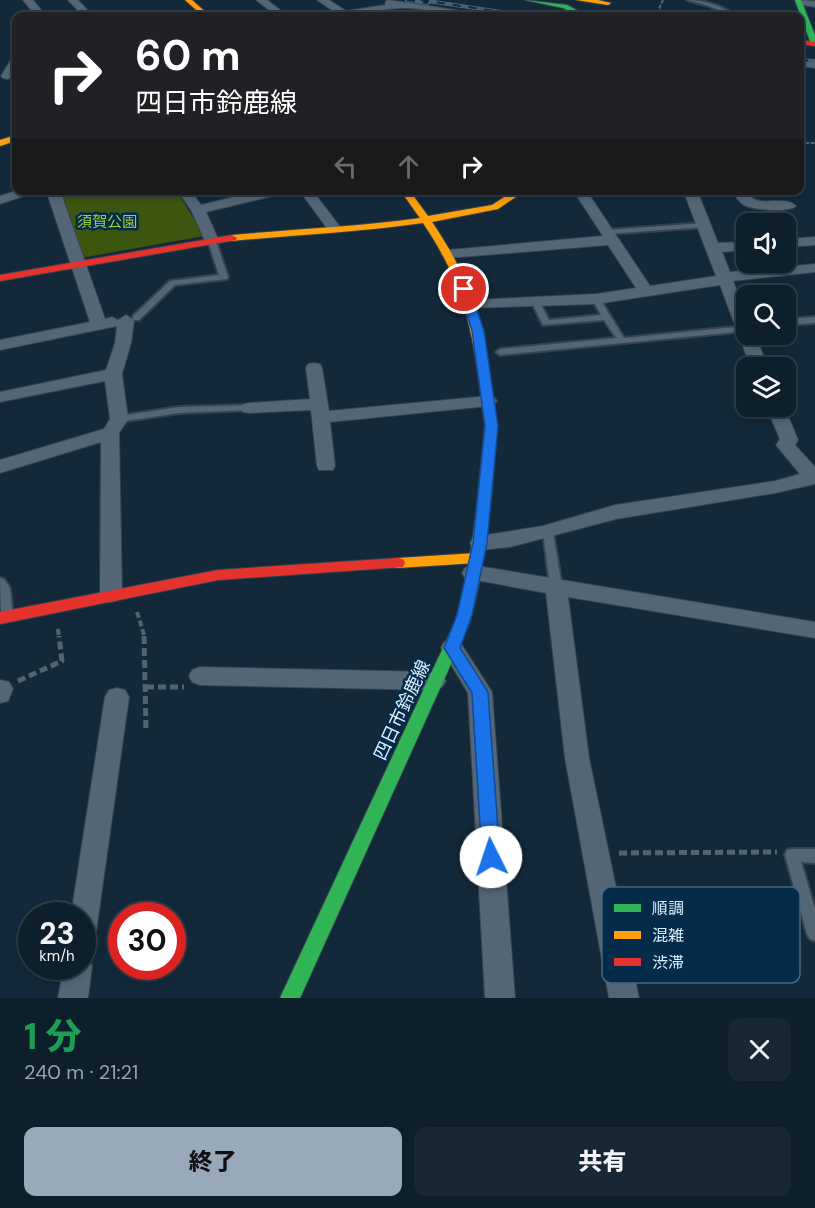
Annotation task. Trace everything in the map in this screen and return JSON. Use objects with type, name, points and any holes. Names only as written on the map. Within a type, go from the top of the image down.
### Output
[{"type":"street","points":[[28,0],[38,12]]},
{"type":"street","points":[[73,0],[84,12]]},
{"type":"street","points":[[188,0],[202,12]]},
{"type":"street","points":[[261,0],[278,12]]},
{"type":"street","points":[[322,0],[338,12]]},
{"type":"street","points":[[528,0],[566,6],[579,12]]},
{"type":"street","points":[[579,0],[609,2]]},
{"type":"street","points":[[798,1],[815,4]]},
{"type":"street","points":[[392,3],[405,12]]},
{"type":"street","points":[[358,12],[392,3],[449,12]]},
{"type":"street","points":[[804,16],[815,44]]},
{"type":"street","points":[[7,76],[12,62]]},
{"type":"street","points":[[0,200],[18,195]]},
{"type":"street","points":[[55,195],[99,325]]},
{"type":"street","points":[[187,195],[198,210],[212,241]]},
{"type":"street","points":[[198,210],[260,195]]},
{"type":"street","points":[[309,195],[333,228]]},
{"type":"street","name":"四日市鈴鹿線","points":[[290,998],[434,681],[452,648],[464,615],[476,558],[491,426],[478,331],[471,305],[448,254],[408,195]]},
{"type":"street","points":[[0,278],[285,230],[368,228],[427,220],[484,210],[515,195]]},
{"type":"street","points":[[582,195],[647,293]]},
{"type":"street","points":[[692,195],[736,307]]},
{"type":"street","points":[[740,195],[745,202],[756,206],[789,206]]},
{"type":"street","points":[[448,254],[609,236]]},
{"type":"street","points":[[796,242],[815,241]]},
{"type":"street","points":[[713,248],[736,247]]},
{"type":"street","points":[[471,305],[596,299],[647,293],[724,278],[815,268]]},
{"type":"street","points":[[0,345],[131,319],[113,374],[115,426],[111,594]]},
{"type":"street","points":[[314,368],[326,466]]},
{"type":"street","points":[[0,397],[113,374]]},
{"type":"street","points":[[249,408],[320,410],[488,401]]},
{"type":"street","points":[[476,558],[510,540],[548,532],[615,512],[775,487],[814,478],[786,445],[789,440],[780,417]]},
{"type":"street","points":[[0,467],[115,426]]},
{"type":"street","points":[[4,617],[218,574],[476,558],[555,587],[815,630]]},
{"type":"street","points":[[555,587],[577,758],[603,887]]},
{"type":"street","points":[[452,648],[480,692],[500,998]]},
{"type":"street","points":[[200,676],[434,681]]},
{"type":"street","points":[[86,902],[117,697]]},
{"type":"street","points":[[73,998],[76,980]]},
{"type":"street","points":[[621,983],[624,998]]},
{"type":"lane","points":[[690,0],[711,5],[726,12]]},
{"type":"lane","points":[[609,236],[704,225]]},
{"type":"lane","points":[[131,319],[173,283],[224,277],[212,241]]},
{"type":"lane","points":[[596,299],[621,340]]},
{"type":"lane","points":[[536,303],[546,323],[607,317]]},
{"type":"lane","points":[[796,321],[815,320]]},
{"type":"lane","points":[[500,352],[736,327]]},
{"type":"lane","points":[[115,426],[179,410],[249,408]]},
{"type":"lane","points":[[548,532],[555,587]]},
{"type":"lane","points":[[0,582],[4,588],[4,617]]},
{"type":"lane","points":[[815,856],[792,855],[815,934]]},
{"type":"path","points":[[131,591],[146,643],[146,730]]},
{"type":"path","points":[[1,692],[62,661],[56,606]]},
{"type":"path","points":[[146,687],[194,687],[200,676]]},
{"type":"path","points":[[596,853],[779,852],[792,855]]},
{"type":"green space","name":"須賀公園","points":[[61,195],[179,195],[204,236],[81,258]]},
{"type":"railway","points":[[407,0],[428,3]]},
{"type":"railway","points":[[421,0],[501,12]]},
{"type":"railway","points":[[804,60],[815,61]]},
{"type":"traffic: fast","points":[[528,0],[565,6],[576,12]]},
{"type":"traffic: fast","points":[[798,0],[803,12]]},
{"type":"traffic: fast","points":[[804,16],[815,44]]},
{"type":"traffic: fast","points":[[290,998],[462,622],[476,567],[484,510],[491,425],[489,413]]},
{"type":"traffic: slow","points":[[188,0],[202,12]]},
{"type":"traffic: slow","points":[[579,0],[608,3]]},
{"type":"traffic: slow","points":[[0,143],[12,139]]},
{"type":"traffic: slow","points":[[408,195],[451,260],[471,307],[478,333],[489,413]]},
{"type":"traffic: slow","points":[[232,238],[334,228],[368,228],[471,213],[495,207],[514,195]]},
{"type":"traffic: slow","points":[[398,563],[476,558]]},
{"type":"traffic: jam","points":[[804,43],[814,44]]},
{"type":"traffic: jam","points":[[0,278],[232,238]]},
{"type":"traffic: jam","points":[[0,618],[218,575],[398,563]]},
{"type":"route","points":[[464,289],[478,331],[491,426],[480,543],[464,615],[452,648],[480,692],[491,857]]}]
